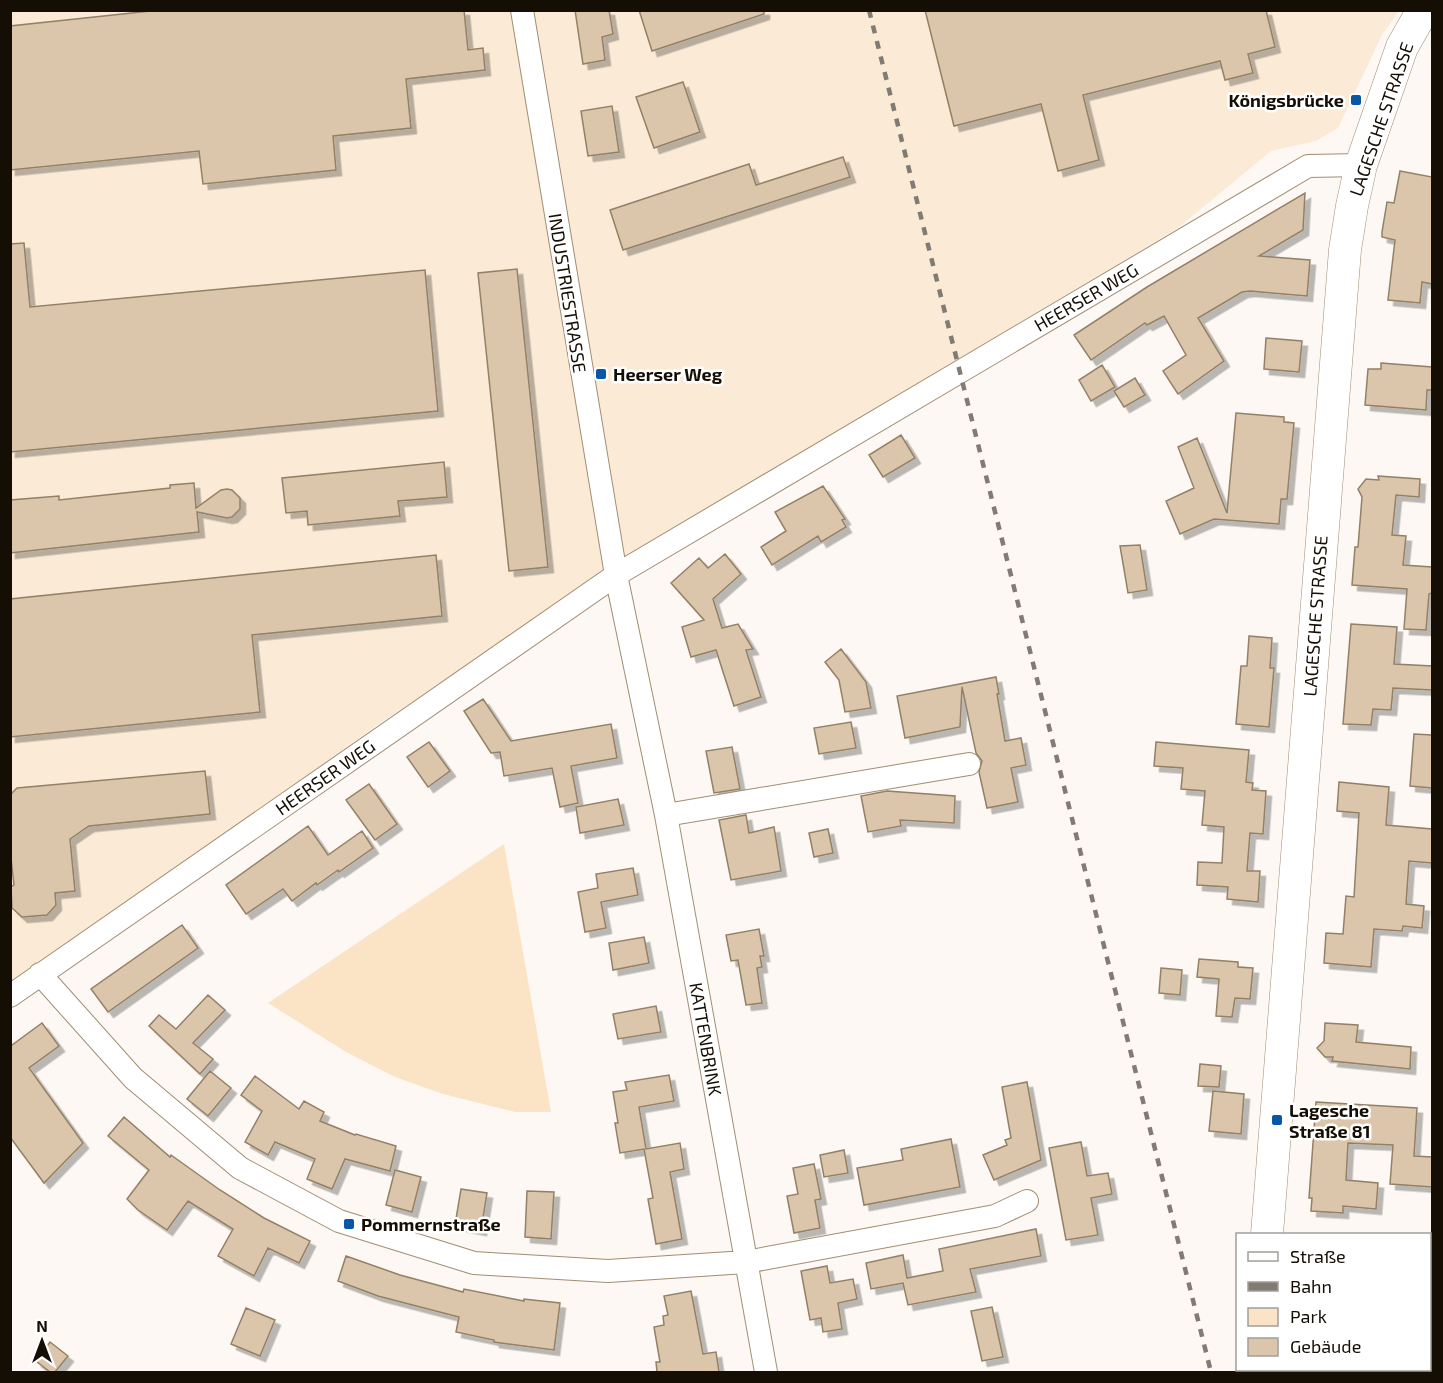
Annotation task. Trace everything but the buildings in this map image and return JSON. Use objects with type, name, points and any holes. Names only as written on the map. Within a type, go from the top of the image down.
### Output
[{"type":"street","name":"INDUSTRIESTRASSE","points":[[522,10],[616,576]]},
{"type":"street","name":"LAGESCHE STRASSE","points":[[1268,1233],[1345,250],[1361,165],[1402,47],[1423,10]]},
{"type":"street","name":"HEERSER WEG","points":[[10,996],[616,576],[1308,166],[1361,165]]},
{"type":"street","name":"KATTENBRINK","points":[[616,576],[666,816],[766,1372]]},
{"type":"street","points":[[666,816],[969,764]]},
{"type":"street","points":[[40,974],[133,1078],[240,1168],[339,1221],[474,1263],[608,1271],[746,1262],[995,1216],[1027,1201]]},
{"type":"shaded area","points":[[11,11],[1399,11],[1382,35],[1338,128],[1316,141],[1271,151],[1178,228],[635,553],[383,721],[11,987]]},
{"type":"green space","points":[[504,844],[551,1112],[515,1112],[443,1094],[395,1077],[346,1052],[268,1003]]},
{"type":"railway","points":[[869,10],[1211,1372]]},
{"type":"place","name":"Königsbrücke","points":[[1356,100]]},
{"type":"place","name":"Heerser Weg","points":[[601,374]]},
{"type":"place","name":"Lagesche Straße 81","points":[[1277,1120]]},
{"type":"place","name":"Pommernstraße","points":[[349,1224]]}]
